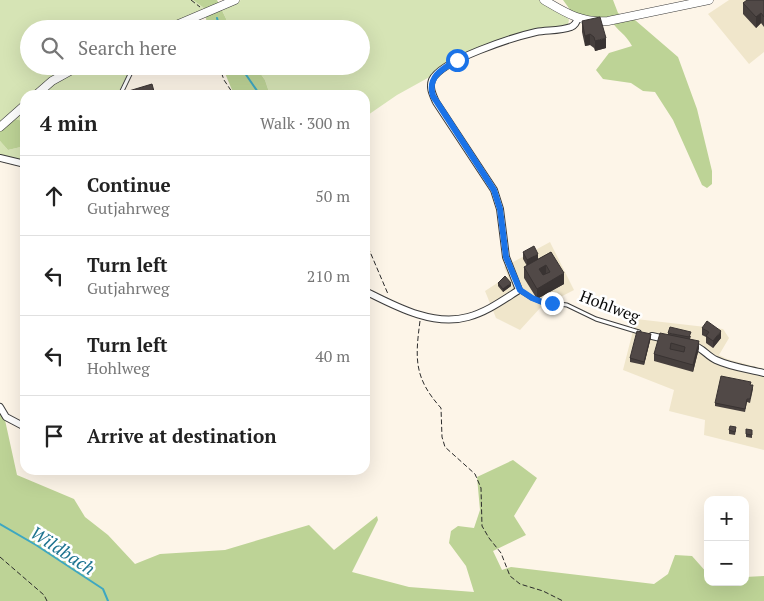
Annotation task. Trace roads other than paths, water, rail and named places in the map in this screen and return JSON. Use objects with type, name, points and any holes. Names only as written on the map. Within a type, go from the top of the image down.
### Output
[{"type":"street","points":[[187,20],[235,0]]},
{"type":"street","points":[[544,0],[578,18],[588,21],[608,21],[709,0]]},
{"type":"street","points":[[370,292],[421,315],[455,320],[488,309],[520,290],[506,257],[498,200],[487,179],[436,102],[431,90],[432,80],[439,72],[468,55],[534,32],[570,27],[576,23],[578,18]]},
{"type":"street","points":[[42,90],[63,75]]},
{"type":"street","points":[[0,128],[20,110]]},
{"type":"street","points":[[0,158],[20,163]]},
{"type":"street","points":[[652,336],[673,341]]},
{"type":"street","points":[[682,343],[701,348],[713,359],[721,362],[764,373]]},
{"type":"street","points":[[0,407],[6,417],[20,424]]},
{"type":"lane","points":[[122,90],[130,75]]},
{"type":"lane","name":"Hohlweg","points":[[520,290],[524,294],[542,302],[568,305],[596,319],[652,336]]},
{"type":"waterway","points":[[246,75],[257,90]]},
{"type":"waterway","name":"Wildbach","points":[[0,524],[103,589],[108,601]]}]
